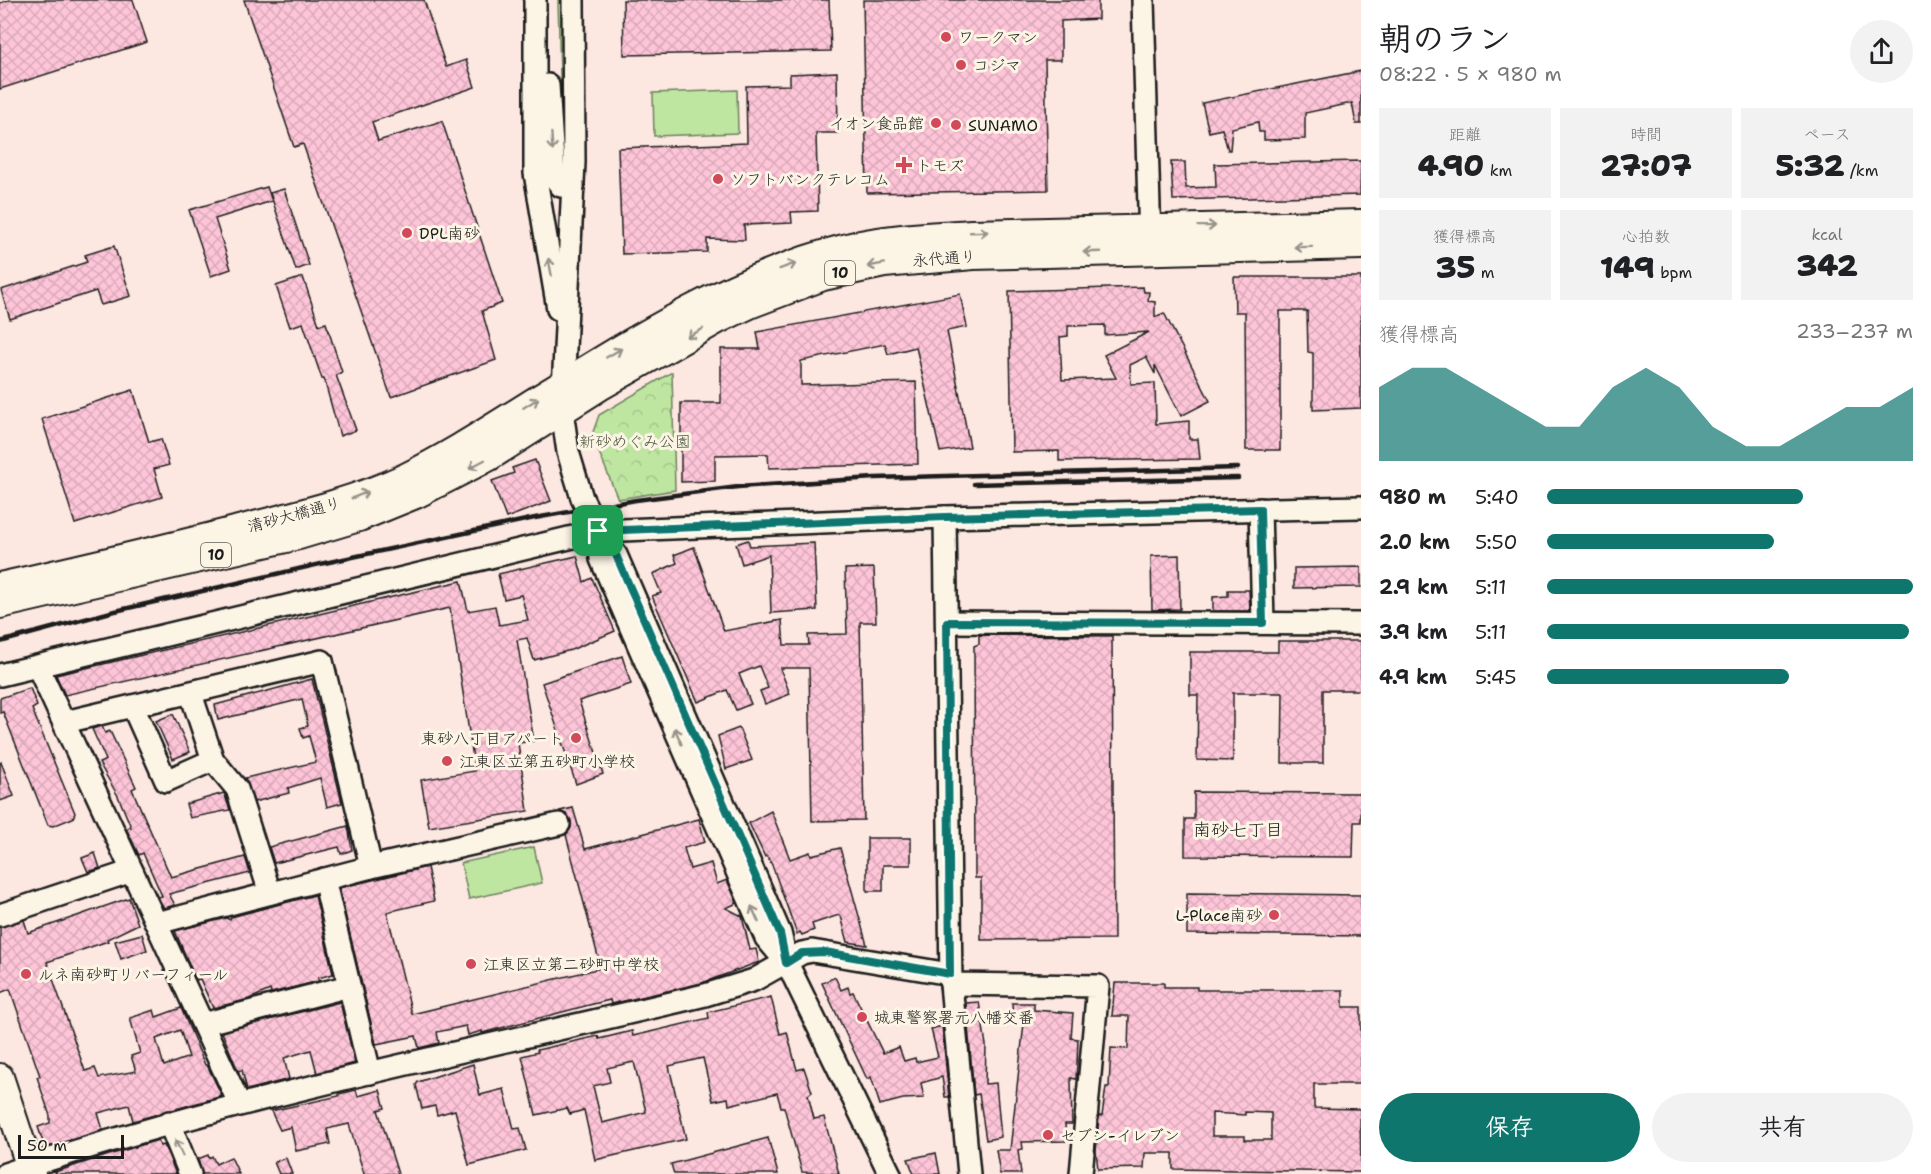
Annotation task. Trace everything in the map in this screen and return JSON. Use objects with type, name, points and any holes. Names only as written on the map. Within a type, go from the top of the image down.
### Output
[{"type":"main road","name":"永代通り","points":[[562,411],[718,320],[752,304],[823,277],[884,264],[924,259],[1361,223]]},
{"type":"main road","name":"永代通り","points":[[564,383],[716,296],[790,265],[849,246],[919,236],[972,233],[1361,246]]},
{"type":"main road","name":"清砂大橋通り","points":[[291,527],[352,498],[405,477],[451,453],[564,383]]},
{"type":"main road","name":"清砂大橋通り","points":[[0,605],[131,565],[291,527],[359,518],[418,494],[488,458],[562,411]]},
{"type":"main road","points":[[0,573],[173,531],[291,527]]},
{"type":"main road","points":[[0,622],[187,576],[291,527]]},
{"type":"main road","name":"清砂大橋通り","points":[[0,586],[131,565]]},
{"type":"main road","points":[[0,1077],[31,1170]]},
{"type":"street","points":[[535,0],[535,173],[565,345]]},
{"type":"street","points":[[546,0],[546,61],[554,177],[561,186],[573,187]]},
{"type":"street","points":[[573,0],[573,187],[562,411],[574,477],[598,531],[601,559],[766,938],[786,963],[891,1174]]},
{"type":"street","points":[[1143,0],[1150,239]]},
{"type":"street","points":[[0,675],[598,531],[945,517],[1361,507]]},
{"type":"street","points":[[1260,509],[1263,623]]},
{"type":"street","points":[[945,517],[951,979],[969,1174]]},
{"type":"street","points":[[947,622],[1361,624]]},
{"type":"street","points":[[65,722],[191,694],[322,661],[371,867]]},
{"type":"street","points":[[38,667],[239,1103]]},
{"type":"street","points":[[191,694],[213,760],[237,789],[270,893]]},
{"type":"street","points":[[133,707],[166,781],[213,760]]},
{"type":"street","points":[[157,923],[371,867],[559,824]]},
{"type":"street","points":[[0,915],[132,871]]},
{"type":"street","points":[[324,879],[370,1073]]},
{"type":"street","points":[[5,1174],[31,1170],[169,1122],[239,1103],[705,994],[753,980],[802,953],[825,952],[951,979],[1098,986],[1081,1174]]},
{"type":"street","points":[[203,1024],[349,986]]},
{"type":"street","points":[[169,1122],[190,1174]]},
{"type":"green space","points":[[558,0],[566,0],[566,158],[561,115]]},
{"type":"green space","points":[[737,90],[738,133],[654,136],[653,93]]},
{"type":"green space","name":"新砂めぐみ公園","points":[[672,372],[675,490],[618,499],[592,435],[599,415]]},
{"type":"green space","points":[[534,847],[542,883],[469,899],[461,863]]},
{"type":"building","points":[[9,0],[133,0],[147,42],[0,89],[0,3]]},
{"type":"building","points":[[244,0],[424,0],[446,67],[466,60],[475,87],[372,122],[378,141],[442,121],[502,303],[482,311],[496,360],[391,397],[303,144],[294,147]]},
{"type":"building","points":[[623,0],[829,0],[831,51],[624,55]]},
{"type":"building","name":"SUNAMO","points":[[863,0],[1098,0],[1098,19],[1061,21],[1061,60],[1045,60],[1048,190],[867,193]]},
{"type":"building","points":[[1361,71],[1361,124],[1356,124],[1352,103],[1305,113],[1305,139],[1264,140],[1264,132],[1259,132],[1258,122],[1232,128],[1230,150],[1228,150],[1222,129],[1209,132],[1202,103]]},
{"type":"building","name":"ソフトバンクテレコム","points":[[837,72],[838,133],[816,133],[818,211],[791,212],[792,223],[744,225],[745,240],[707,239],[707,252],[622,254],[618,148],[747,143],[746,86],[790,85],[790,74]]},
{"type":"building","points":[[1361,161],[1360,195],[1173,200],[1171,162],[1185,162],[1186,188],[1216,187],[1215,164]]},
{"type":"building","points":[[267,187],[272,201],[215,219],[231,269],[211,276],[189,210]]},
{"type":"building","points":[[284,189],[309,265],[296,270],[270,193]]},
{"type":"building","points":[[114,246],[131,296],[101,305],[96,291],[10,319],[1,290],[87,262],[85,255]]},
{"type":"building","points":[[303,277],[319,325],[326,323],[342,372],[336,375],[356,430],[340,436],[324,379],[322,379],[303,323],[290,327],[276,286]]},
{"type":"building","points":[[1234,277],[1361,277],[1361,408],[1313,410],[1313,353],[1308,352],[1307,311],[1280,311],[1280,450],[1246,450],[1245,312],[1235,312]]},
{"type":"building","points":[[1143,287],[1144,292],[1149,292],[1148,301],[1155,302],[1155,317],[1164,313],[1210,401],[1181,416],[1155,365],[1155,374],[1146,357],[1130,365],[1131,384],[1155,383],[1156,424],[1189,421],[1189,439],[1198,439],[1200,459],[1059,461],[1059,451],[1012,452],[1009,291]],"holes":[[[1105,325],[1105,335],[1149,332],[1104,355],[1116,378],[1062,380],[1060,337],[1068,336],[1068,326]]]},
{"type":"building","points":[[960,294],[967,327],[947,331],[970,447],[940,452],[916,347],[888,354],[885,344],[801,361],[801,385],[916,382],[918,464],[769,468],[768,454],[715,455],[715,481],[681,482],[681,403],[721,403],[721,349],[760,349],[757,332]]},
{"type":"building","points":[[133,390],[149,442],[161,439],[169,465],[154,469],[162,497],[75,524],[42,419]]},
{"type":"building","points":[[535,460],[551,501],[506,518],[492,481],[514,473],[512,468]]},
{"type":"building","points":[[748,540],[750,546],[814,543],[817,610],[771,613],[769,555],[742,564],[736,544]]},
{"type":"building","points":[[694,547],[724,631],[782,620],[784,645],[809,645],[808,635],[847,634],[845,569],[874,568],[876,622],[860,622],[864,820],[812,821],[809,668],[780,668],[790,694],[765,704],[760,691],[768,688],[759,666],[739,674],[751,704],[736,710],[727,690],[698,702],[652,596],[661,593],[653,574],[677,563],[674,555]]},
{"type":"building","points":[[1179,555],[1180,609],[1152,610],[1151,556]]},
{"type":"building","points":[[577,556],[584,582],[592,578],[615,631],[571,650],[534,660],[527,638],[517,640],[534,741],[518,743],[528,811],[429,827],[421,780],[475,771],[450,608],[65,695],[56,675],[461,581],[468,611],[495,606],[499,625],[528,620],[521,595],[504,599],[498,574]]},
{"type":"building","points":[[1361,567],[1361,587],[1294,588],[1294,568]]},
{"type":"building","points":[[1228,590],[1249,590],[1250,611],[1213,611],[1213,597],[1228,596]]},
{"type":"building","points":[[979,635],[1112,636],[1114,939],[981,940],[981,878],[975,878],[974,646],[979,644]]},
{"type":"building","points":[[1278,641],[1361,641],[1361,690],[1323,690],[1323,763],[1282,763],[1283,693],[1233,693],[1233,761],[1197,760],[1198,695],[1190,695],[1190,652],[1278,652]]},
{"type":"building","name":"東砂八丁目アパート","points":[[622,656],[631,684],[579,701],[603,774],[576,784],[542,683]]},
{"type":"building","points":[[312,679],[342,803],[327,807],[320,778],[288,788],[289,793],[254,802],[245,778],[316,762],[309,736],[303,738],[300,728],[308,726],[302,699],[218,720],[215,705]]},
{"type":"building","points":[[30,688],[37,706],[32,709],[75,813],[73,818],[53,826],[48,825],[3,712],[0,713],[0,698]]},
{"type":"building","points":[[173,714],[190,752],[173,759],[156,721]]},
{"type":"building","points":[[102,726],[105,733],[110,731],[136,787],[132,789],[171,877],[245,857],[250,873],[169,894],[175,905],[164,908],[158,897],[162,896],[143,853],[139,855],[126,828],[131,827],[118,796],[99,763],[106,760],[92,729]]},
{"type":"building","points":[[739,728],[752,760],[726,769],[718,736]]},
{"type":"building","points":[[0,763],[14,796],[0,801]]},
{"type":"building","points":[[1194,792],[1361,793],[1361,822],[1354,822],[1353,857],[1185,856],[1185,819],[1194,819]]},
{"type":"building","points":[[224,793],[230,810],[190,818],[186,804]]},
{"type":"building","points":[[573,808],[585,849],[699,819],[705,842],[684,848],[690,869],[711,863],[717,884],[727,880],[737,903],[726,908],[742,916],[750,950],[756,949],[759,962],[702,983],[611,1004],[610,1000],[482,1033],[482,1031],[468,1035],[466,1026],[437,1032],[439,1043],[419,1048],[416,1036],[376,1044],[339,888],[427,867],[434,901],[387,912],[412,1014],[601,968],[566,835],[571,828],[571,821],[560,811]]},
{"type":"building","points":[[771,811],[790,859],[810,852],[811,855],[840,848],[867,945],[848,942],[839,915],[812,924],[814,930],[802,935],[800,932],[797,934],[772,865],[767,856],[765,857],[749,823]]},
{"type":"building","points":[[348,826],[352,850],[341,854],[339,847],[274,863],[269,847]]},
{"type":"building","points":[[867,838],[911,838],[911,865],[883,865],[883,891],[867,891]]},
{"type":"building","points":[[95,853],[100,868],[88,872],[82,858]]},
{"type":"building","name":"L-Place南砂","points":[[1187,893],[1361,895],[1361,936],[1187,934]]},
{"type":"building","points":[[315,895],[333,974],[318,978],[319,981],[271,993],[270,990],[249,999],[213,1008],[200,979],[196,980],[175,931],[226,918],[230,920],[231,917]]},
{"type":"building","points":[[129,898],[138,924],[107,939],[108,941],[47,962],[85,1071],[95,1068],[99,1078],[136,1071],[131,1056],[140,1053],[130,1018],[154,1010],[156,1017],[181,1008],[205,1065],[222,1096],[133,1121],[129,1105],[98,1113],[103,1130],[45,1148],[38,1127],[50,1123],[50,1116],[37,1077],[40,1076],[10,989],[0,993],[0,927],[24,920],[28,933]],"holes":[[[180,1030],[189,1057],[164,1066],[156,1039]]]},
{"type":"building","points":[[142,934],[147,950],[121,959],[115,941]]},
{"type":"building","points":[[835,977],[841,990],[848,987],[850,993],[853,992],[883,1053],[899,1047],[904,1061],[915,1058],[916,1062],[938,1057],[931,1029],[942,1026],[949,1097],[945,1097],[942,1077],[921,1083],[924,1098],[903,1099],[880,1105],[871,1077],[867,1079],[822,983]]},
{"type":"building","points":[[1115,983],[1164,983],[1164,987],[1197,987],[1197,990],[1343,990],[1343,1007],[1361,1007],[1361,1084],[1314,1084],[1314,1108],[1360,1109],[1361,1172],[1173,1169],[1173,1153],[1145,1153],[1144,1168],[1098,1169],[1096,1151],[1099,1116],[1102,1116],[1106,1087],[1109,1087],[1111,1048],[1128,1049],[1129,1016],[1112,1016]],"holes":[[[1245,1112],[1271,1113],[1271,1140],[1245,1140],[1245,1136],[1212,1136],[1212,1113],[1245,1115]]]},
{"type":"building","points":[[771,997],[780,1034],[787,1032],[797,1070],[804,1068],[812,1092],[808,1095],[814,1119],[824,1117],[839,1174],[802,1172],[784,1107],[781,1107],[777,1093],[729,1105],[728,1098],[713,1101],[703,1058],[669,1066],[686,1139],[595,1160],[584,1110],[570,1114],[567,1108],[536,1115],[522,1056],[538,1052],[537,1050],[598,1036],[599,1039],[632,1031],[633,1036],[709,1018],[708,1012]],"holes":[[[634,1062],[646,1112],[602,1123],[593,1086],[610,1082],[607,1068]]]},
{"type":"building","points":[[340,1002],[355,1063],[317,1073],[311,1050],[284,1058],[289,1079],[247,1090],[242,1070],[238,1071],[222,1032]]},
{"type":"building","points":[[979,1002],[986,1045],[985,1084],[996,1083],[1001,1137],[986,1140],[979,1094],[974,1095],[966,1003]]},
{"type":"building","points":[[1012,1003],[1034,1003],[1034,1010],[1073,1013],[1071,1038],[1078,1039],[1076,1079],[1071,1078],[1072,1124],[1065,1124],[1066,1141],[1022,1142],[1023,1149],[1018,1150],[1021,1174],[1000,1174],[996,1150],[1010,1150],[1024,1023],[1013,1023]]},
{"type":"building","points":[[473,1064],[480,1095],[504,1089],[514,1129],[520,1128],[526,1150],[469,1165],[455,1110],[437,1115],[435,1106],[422,1109],[416,1085],[418,1082]]},
{"type":"building","points":[[356,1090],[358,1096],[380,1090],[385,1108],[378,1110],[398,1174],[364,1174],[349,1124],[327,1129],[330,1144],[296,1151],[291,1127],[280,1130],[271,1111]]},
{"type":"building","points":[[768,1138],[778,1174],[674,1174],[671,1164]]},
{"type":"building","points":[[158,1140],[160,1146],[164,1145],[176,1174],[56,1174],[55,1172],[83,1163]]},
{"type":"building","points":[[936,1153],[940,1174],[914,1174],[908,1159]]},
{"type":"building","points":[[208,1155],[209,1158],[212,1156],[216,1164],[231,1157],[239,1174],[202,1174],[198,1159]]},
{"type":"building","points":[[286,1158],[292,1174],[279,1174],[274,1162]]},
{"type":"railway","points":[[0,642],[111,612],[320,564],[535,518],[636,500],[738,487],[874,478],[1238,468]]},
{"type":"railway","points":[[974,484],[1238,478]]},
{"type":"place","name":"ワークマン","points":[[946,37]]},
{"type":"place","name":"コジマ","points":[[961,65]]},
{"type":"place","name":"イオン食品館","points":[[936,123]]},
{"type":"place","name":"SUNAMO","points":[[956,125]]},
{"type":"place","name":"トモズ","points":[[904,165]]},
{"type":"place","name":"ソフトバンクテレコム","points":[[718,179]]},
{"type":"place","name":"DPL南砂","points":[[407,233]]},
{"type":"place","name":"東砂八丁目アパート","points":[[576,738]]},
{"type":"place","name":"江東区立第五砂町小学校","points":[[447,761]]},
{"type":"place","name":"L-Place南砂","points":[[1274,915]]},
{"type":"place","name":"江東区立第二砂町中学校","points":[[471,964]]},
{"type":"place","name":"ルネ南砂町リバーフィール","points":[[26,974]]},
{"type":"place","name":"城東警察署元八幡交番","points":[[862,1017]]},
{"type":"place","name":"セブン-イレブン","points":[[1048,1135]]},
{"type":"district","name":"南砂七丁目","points":[[1238,830]]},
{"type":"route","points":[[1260,509],[1263,623],[947,622],[950,974],[877,960],[812,951],[802,953],[786,963],[780,933],[616,555],[598,531],[945,517],[1260,509]]}]
